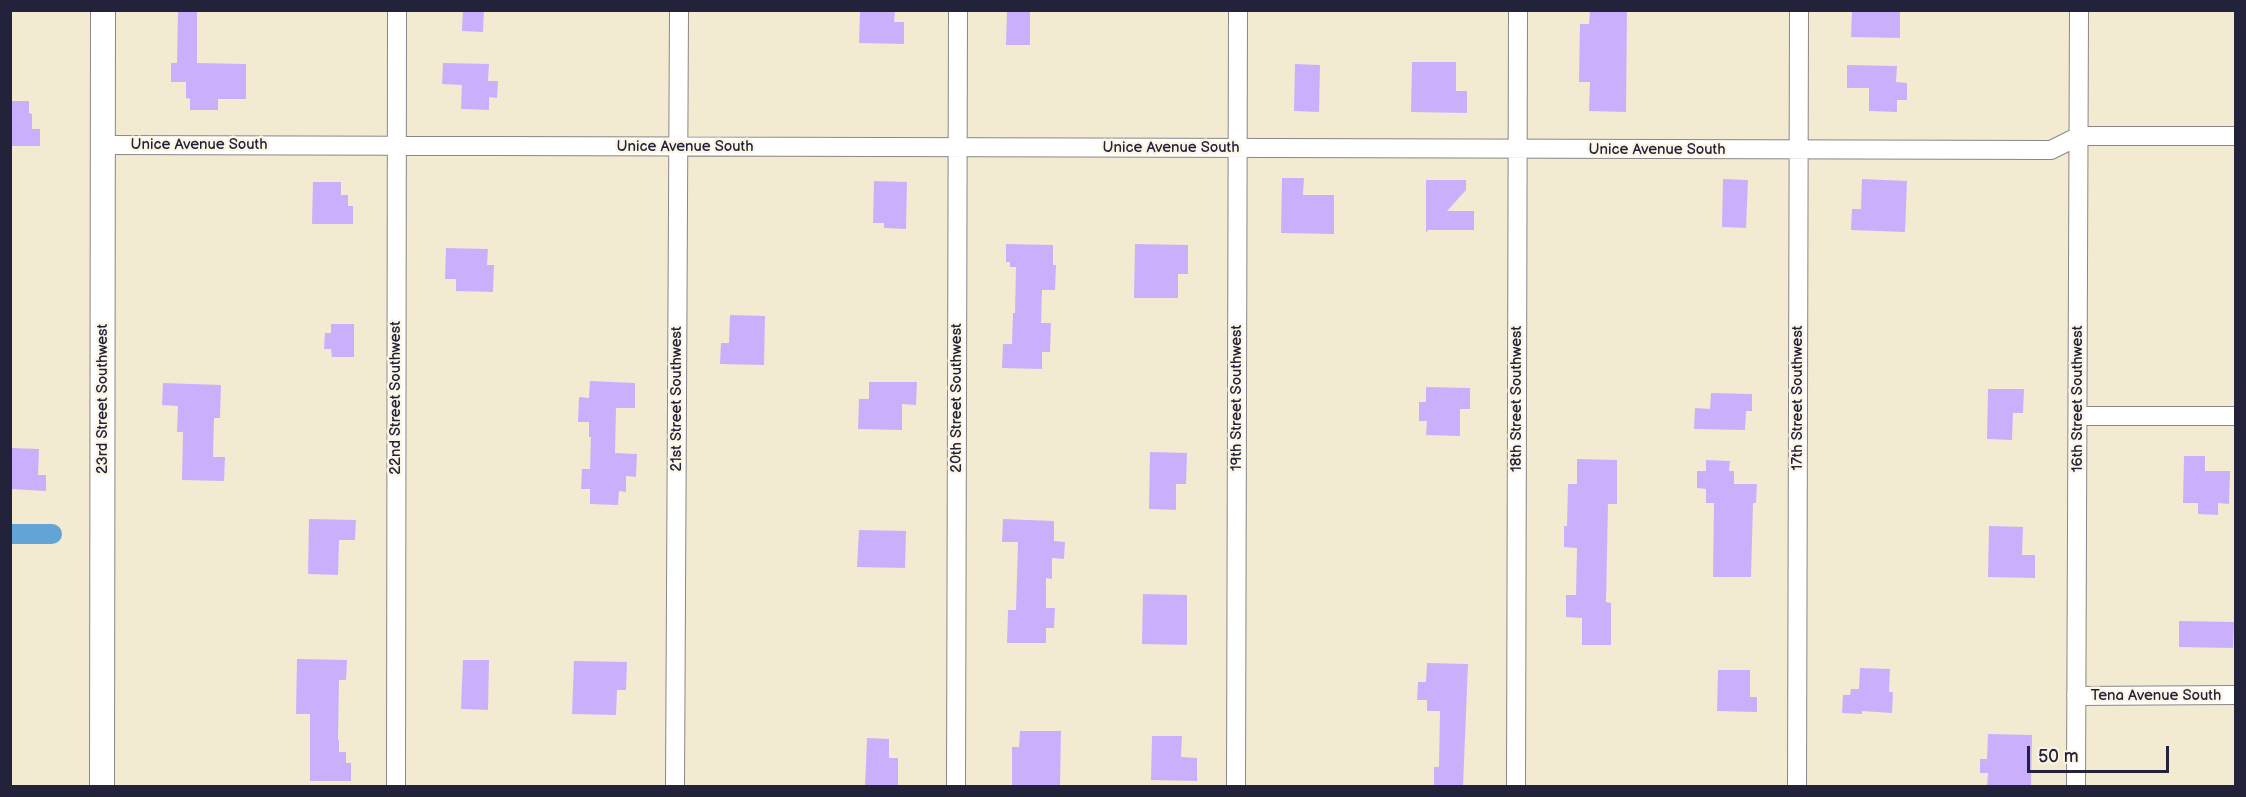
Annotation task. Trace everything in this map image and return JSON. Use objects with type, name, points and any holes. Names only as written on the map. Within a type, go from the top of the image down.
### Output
[{"type":"street","name":"23rd Street Southwest","points":[[102,786],[103,10]]},
{"type":"street","name":"22nd Street Southwest","points":[[396,786],[397,10]]},
{"type":"street","name":"21st Street Southwest","points":[[675,786],[679,10]]},
{"type":"street","name":"20th Street Southwest","points":[[956,786],[958,10]]},
{"type":"street","name":"19th Street Southwest","points":[[1236,786],[1238,10]]},
{"type":"street","name":"18th Street Southwest","points":[[1516,786],[1518,10]]},
{"type":"street","name":"17th Street Southwest","points":[[1797,786],[1799,10]]},
{"type":"street","name":"16th Street Southwest","points":[[2076,786],[2079,10]]},
{"type":"street","name":"Unice Avenue South","points":[[103,145],[2050,150],[2079,136],[2235,136]]},
{"type":"street","points":[[2078,416],[2235,416]]},
{"type":"street","name":"Tena Avenue South","points":[[2076,696],[2235,695]]},
{"type":"building","points":[[178,10],[197,10],[197,63],[246,64],[246,99],[218,99],[218,110],[190,110],[190,99],[186,98],[186,82],[171,82],[171,63],[177,63]]},
{"type":"building","points":[[463,10],[484,10],[483,32],[462,31]]},
{"type":"building","points":[[860,10],[895,10],[894,22],[904,22],[904,44],[859,43]]},
{"type":"building","points":[[1007,10],[1030,10],[1030,45],[1006,45]]},
{"type":"building","points":[[1590,10],[1627,10],[1626,112],[1589,111],[1590,82],[1579,82],[1580,24],[1589,24]]},
{"type":"building","points":[[1852,10],[1900,10],[1900,38],[1851,37]]},
{"type":"building","points":[[1412,62],[1456,62],[1456,91],[1467,91],[1467,113],[1411,112]]},
{"type":"building","points":[[443,63],[489,64],[488,81],[498,81],[497,98],[489,97],[489,110],[461,109],[462,85],[442,84]]},
{"type":"building","points":[[1295,64],[1320,65],[1319,112],[1294,111]]},
{"type":"building","points":[[1847,65],[1897,66],[1896,82],[1907,83],[1907,100],[1897,100],[1897,112],[1869,111],[1869,88],[1847,88]]},
{"type":"building","points":[[10,101],[29,101],[32,129],[40,129],[40,146],[10,146]]},
{"type":"building","points":[[1282,178],[1304,178],[1303,195],[1334,195],[1334,234],[1281,233]]},
{"type":"building","points":[[1723,179],[1748,180],[1746,228],[1722,227]]},
{"type":"building","points":[[1862,179],[1907,181],[1905,232],[1851,230],[1852,209],[1861,209]]},
{"type":"building","points":[[1426,180],[1466,180],[1466,190],[1447,211],[1474,211],[1474,230],[1428,230],[1426,233]]},
{"type":"building","points":[[874,181],[907,182],[906,229],[884,228],[884,223],[873,223]]},
{"type":"building","points":[[313,182],[341,182],[341,195],[348,195],[348,206],[353,206],[353,224],[312,224]]},
{"type":"building","points":[[1006,244],[1053,245],[1053,265],[1056,265],[1055,290],[1042,290],[1041,323],[1051,323],[1050,352],[1042,352],[1042,369],[1002,368],[1003,344],[1012,344],[1013,313],[1015,313],[1016,267],[1010,267],[1010,262],[1006,262]]},
{"type":"building","points":[[1135,244],[1188,245],[1188,274],[1178,274],[1178,298],[1134,298]]},
{"type":"building","points":[[446,248],[488,249],[487,265],[494,265],[493,292],[456,291],[456,279],[445,279]]},
{"type":"building","points":[[730,315],[765,316],[764,365],[720,364],[721,343],[729,343]]},
{"type":"building","points":[[331,324],[354,324],[354,357],[332,357],[331,349],[324,349],[325,333],[331,333]]},
{"type":"building","points":[[590,381],[635,383],[635,408],[616,408],[615,453],[637,454],[636,477],[626,476],[626,492],[619,491],[618,505],[590,504],[590,489],[581,489],[582,469],[590,469],[591,437],[589,437],[589,422],[578,422],[579,397],[589,398]]},
{"type":"building","points":[[869,382],[917,382],[916,405],[902,404],[902,430],[858,429],[859,399],[869,399]]},
{"type":"building","points":[[163,383],[221,385],[220,418],[214,418],[213,457],[225,457],[224,481],[182,480],[183,432],[177,432],[178,406],[162,405]]},
{"type":"building","points":[[1426,387],[1470,388],[1470,409],[1460,409],[1460,436],[1426,435],[1427,421],[1419,421],[1419,402],[1426,402]]},
{"type":"building","points":[[1988,389],[2024,389],[2023,413],[2013,413],[2012,440],[1987,439]]},
{"type":"building","points":[[1711,393],[1752,394],[1752,411],[1746,411],[1745,430],[1694,429],[1695,408],[1710,409]]},
{"type":"building","points":[[11,448],[39,449],[38,475],[46,475],[46,491],[10,489]]},
{"type":"building","points":[[1150,452],[1187,453],[1186,484],[1176,484],[1176,510],[1149,509]]},
{"type":"building","points":[[2184,456],[2205,456],[2205,471],[2230,471],[2229,504],[2218,503],[2218,515],[2198,514],[2198,503],[2183,503]]},
{"type":"building","points":[[1577,459],[1617,460],[1617,504],[1608,504],[1606,602],[1611,603],[1611,645],[1582,645],[1582,618],[1566,617],[1566,595],[1576,595],[1577,548],[1564,547],[1564,526],[1567,526],[1568,484],[1577,484]]},
{"type":"building","points":[[1706,460],[1730,461],[1729,471],[1734,471],[1734,484],[1757,484],[1756,503],[1753,503],[1751,577],[1713,577],[1714,503],[1706,503],[1706,489],[1697,488],[1697,471],[1706,471]]},
{"type":"building","points":[[309,519],[356,520],[355,540],[339,540],[338,575],[308,574]]},
{"type":"building","points":[[1003,519],[1054,521],[1054,541],[1065,542],[1064,559],[1052,558],[1052,579],[1046,578],[1046,608],[1055,608],[1054,628],[1046,628],[1046,643],[1007,643],[1008,610],[1016,610],[1018,542],[1002,542]]},
{"type":"building","points":[[1989,526],[2023,527],[2022,555],[2035,555],[2035,578],[1988,577]]},
{"type":"building","points":[[859,530],[906,531],[905,568],[857,567]]},
{"type":"building","points":[[1143,594],[1187,595],[1187,645],[1142,644]]},
{"type":"building","points":[[2179,621],[2234,622],[2233,648],[2179,647]]},
{"type":"building","points":[[297,659],[347,660],[346,680],[339,680],[338,740],[339,752],[346,752],[346,763],[351,763],[351,781],[310,781],[310,714],[296,714]]},
{"type":"building","points":[[463,660],[489,660],[488,710],[461,709]]},
{"type":"building","points":[[574,661],[627,662],[626,690],[617,690],[616,715],[572,714]]},
{"type":"building","points":[[1427,663],[1468,664],[1463,786],[1434,786],[1434,767],[1439,767],[1440,711],[1427,711],[1427,700],[1417,700],[1418,682],[1426,682]]},
{"type":"building","points":[[1860,668],[1890,669],[1889,692],[1893,692],[1892,713],[1862,711],[1862,714],[1842,713],[1843,695],[1850,695],[1851,689],[1859,689]]},
{"type":"building","points":[[1718,670],[1750,670],[1750,697],[1757,697],[1757,712],[1717,711]]},
{"type":"building","points":[[1020,731],[1061,731],[1060,785],[1012,785],[1012,747],[1019,747]]},
{"type":"building","points":[[1988,734],[2032,735],[2031,786],[1987,786],[1988,773],[1980,773],[1980,759],[1987,759]]},
{"type":"building","points":[[1152,736],[1182,736],[1181,757],[1197,758],[1197,781],[1151,780]]},
{"type":"building","points":[[867,738],[889,739],[889,758],[898,758],[898,786],[865,786]]},
{"type":"waterway","points":[[10,534],[52,534]]}]
